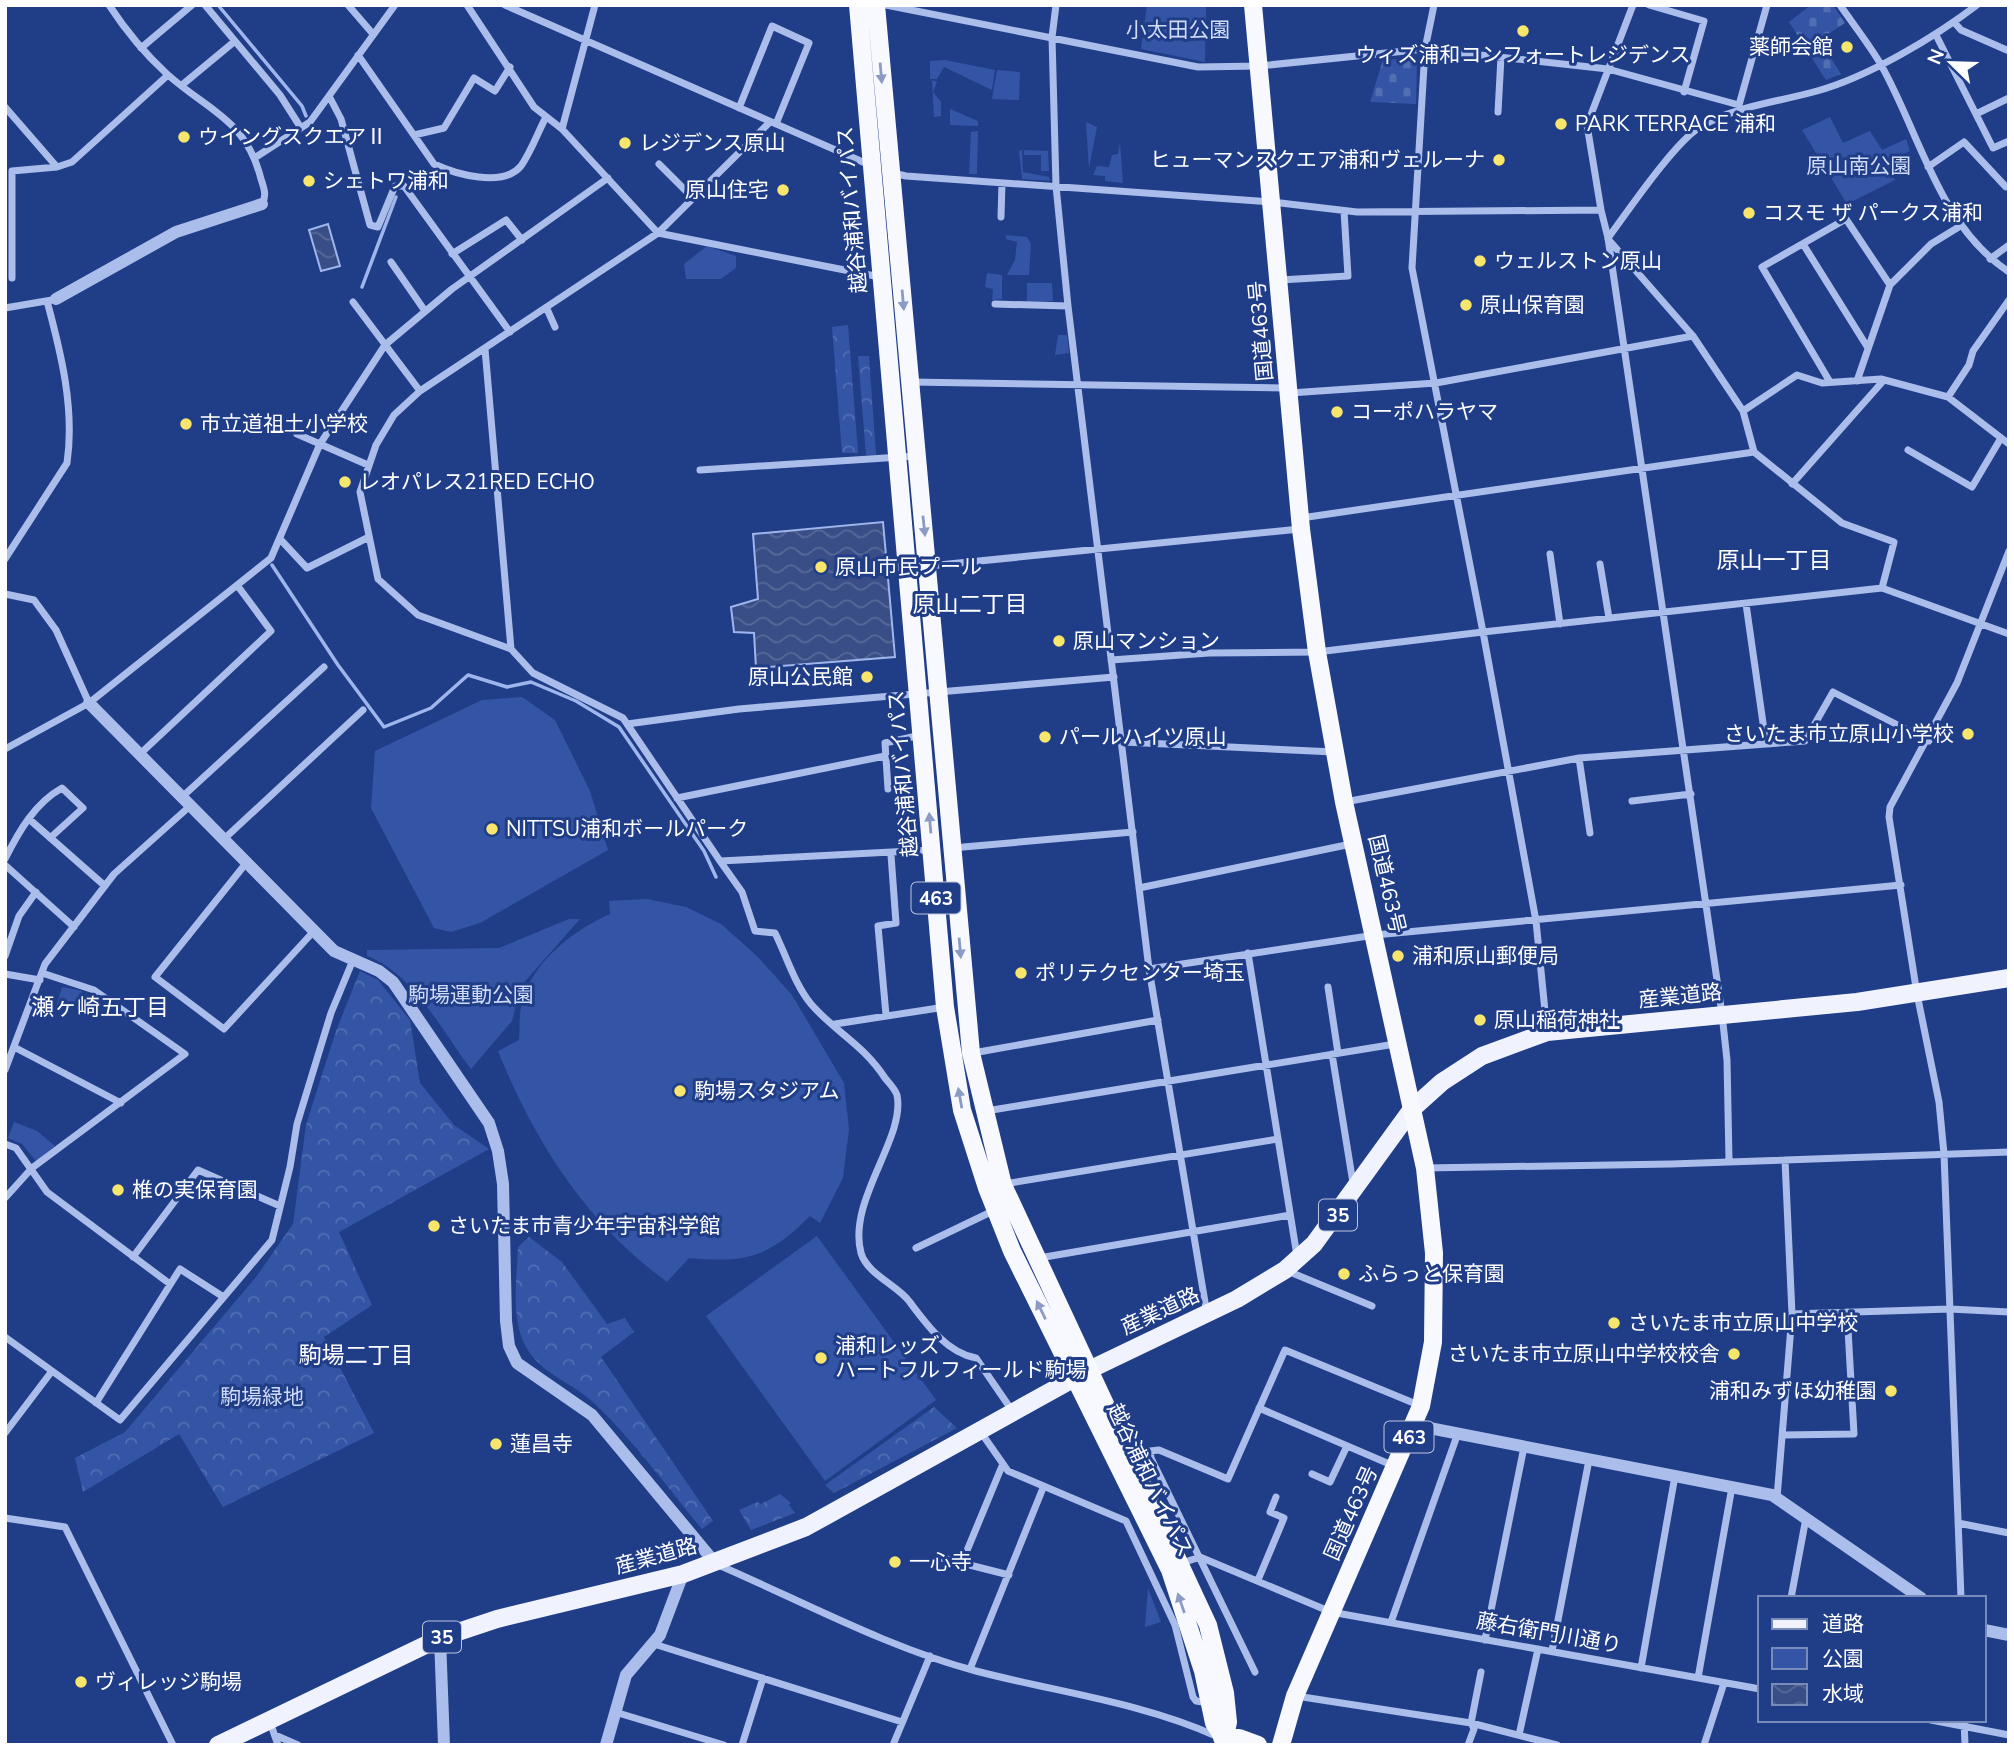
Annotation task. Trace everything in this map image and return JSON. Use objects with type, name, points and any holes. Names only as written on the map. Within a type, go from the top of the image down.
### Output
[{"type":"highway","name":"越谷浦和バイパス","points":[[858,5],[945,1007],[962,1110],[995,1209],[1074,1379],[1208,1625],[1221,1669],[1228,1722],[1224,1743]]},
{"type":"highway","name":"越谷浦和バイパス","points":[[876,5],[971,1053],[1003,1185],[1035,1258],[1091,1370],[1175,1565],[1214,1723],[1224,1743]]},
{"type":"highway","name":"国道463号","points":[[1253,5],[1301,524],[1317,652],[1344,802],[1400,1044],[1425,1168],[1434,1253],[1433,1342],[1421,1406],[1295,1696],[1281,1745]]},
{"type":"highway","points":[[1224,1743],[1239,1738],[1258,1745]]},
{"type":"main road","name":"産業道路","points":[[218,1745],[272,1728],[440,1638],[497,1619],[716,1564],[806,1527],[1091,1370],[1207,1315],[1291,1265],[1332,1224],[1412,1109],[1442,1082],[1482,1056],[1548,1032],[1917,994],[2009,978]]},
{"type":"street","points":[[5,308],[52,300],[176,232],[262,204],[265,193],[256,158],[237,131],[168,75],[127,34],[109,5]]},
{"type":"street","points":[[141,48],[192,5]]},
{"type":"street","points":[[205,5],[280,95],[301,128]]},
{"type":"street","points":[[348,5],[373,34]]},
{"type":"street","points":[[256,158],[310,122],[395,5]]},
{"type":"street","points":[[467,5],[534,107],[562,129],[658,233],[882,277]]},
{"type":"street","points":[[505,5],[586,43],[872,166],[906,176],[1272,202],[1344,211],[1601,210]]},
{"type":"street","points":[[562,129],[595,5]]},
{"type":"street","points":[[886,5],[1198,67],[1259,66],[1425,49],[1608,69],[1739,108]]},
{"type":"street","points":[[1056,5],[1052,37],[1056,186],[1068,306],[1149,969],[1207,1315]]},
{"type":"street","points":[[1434,5],[1425,49],[1412,268],[1510,770],[1536,920],[1548,1032]]},
{"type":"street","points":[[1633,5],[1587,125],[1608,238],[1644,467],[1723,1014],[1727,1060],[1729,1160]]},
{"type":"street","points":[[1649,5],[1704,21],[1685,92]]},
{"type":"street","points":[[1739,108],[1767,5]]},
{"type":"street","points":[[1840,5],[1880,64],[1928,167],[1962,225],[1990,260],[2009,272]]},
{"type":"street","points":[[1608,238],[1662,167],[1698,128],[1739,108],[1821,91],[1936,35],[1977,5]]},
{"type":"street","points":[[1954,22],[1961,30],[2009,51]]},
{"type":"street","points":[[739,107],[772,26],[809,43],[773,122],[691,197],[658,233],[420,391],[394,415],[376,444],[360,492],[369,537],[378,579],[418,615],[511,649],[533,673],[623,718],[742,892],[755,931],[775,933],[806,999],[873,1058],[897,1093],[898,1118],[879,1158],[860,1228],[861,1255],[881,1277],[905,1296],[933,1332],[964,1356],[976,1358],[1014,1412]]},
{"type":"street","points":[[1936,35],[1993,148],[2009,141]]},
{"type":"street","points":[[182,85],[235,41]]},
{"type":"street","points":[[358,55],[434,164],[453,173],[503,177],[520,167],[546,117]]},
{"type":"street","points":[[1498,112],[1502,57]]},
{"type":"street","points":[[414,135],[444,128],[474,78],[495,91],[510,67]]},
{"type":"street","points":[[12,278],[12,171],[57,167],[72,162],[168,75]]},
{"type":"street","points":[[328,96],[345,132],[370,225],[378,227],[395,186],[404,186],[510,332]]},
{"type":"street","points":[[1976,114],[2009,98]]},
{"type":"street","points":[[5,107],[57,167]]},
{"type":"street","points":[[1928,167],[1964,142],[2006,187],[2009,186]]},
{"type":"street","points":[[659,164],[691,197]]},
{"type":"street","points":[[5,749],[89,703],[271,558],[320,444],[385,345],[469,278],[608,178]]},
{"type":"street","points":[[1001,217],[1002,183]]},
{"type":"street","points":[[1279,281],[1349,276],[1344,211]]},
{"type":"street","points":[[1830,383],[1762,267],[1846,219],[1890,285]]},
{"type":"street","points":[[452,254],[506,220],[522,240]]},
{"type":"street","points":[[1857,381],[1890,285],[1931,244],[1962,225]]},
{"type":"street","points":[[1608,238],[1693,336],[1743,411],[1754,452],[1842,523],[1894,542],[1882,588]]},
{"type":"street","points":[[1803,244],[1868,348]]},
{"type":"street","points":[[1990,260],[2009,245]]},
{"type":"street","points":[[391,262],[425,311]]},
{"type":"street","points":[[5,559],[67,463],[69,447],[64,365],[52,300]]},
{"type":"street","points":[[1948,397],[1969,365],[1973,351],[2009,300]]},
{"type":"street","points":[[353,302],[420,391]]},
{"type":"street","points":[[995,304],[1068,306]]},
{"type":"street","points":[[547,309],[555,327]]},
{"type":"street","points":[[910,382],[1289,391],[1436,383],[1516,371],[1624,347],[1693,336]]},
{"type":"street","points":[[485,349],[511,649]]},
{"type":"street","points":[[1743,411],[1797,375],[1830,383],[1884,380],[1948,397],[2009,444]]},
{"type":"street","points":[[1792,484],[1884,380]]},
{"type":"street","points":[[297,434],[368,465]]},
{"type":"street","points":[[1908,450],[1972,487],[2001,438]]},
{"type":"street","points":[[928,566],[1301,524],[1456,493],[1754,452]]},
{"type":"street","points":[[700,470],[917,456]]},
{"type":"street","points":[[280,539],[307,568],[369,537]]},
{"type":"street","points":[[1961,1596],[1940,1102],[1917,994],[1890,807],[1929,741],[1983,624],[2009,551]]},
{"type":"street","points":[[1550,554],[1560,624]]},
{"type":"street","points":[[1601,564],[1609,618]]},
{"type":"street","points":[[140,754],[271,631],[237,585]]},
{"type":"street","points":[[1111,660],[1209,653],[1317,652],[1882,588],[2009,634]]},
{"type":"street","points":[[5,594],[34,600],[56,630],[89,703],[314,931],[334,951],[393,982],[489,1123],[498,1151],[503,1184],[506,1321],[509,1346],[517,1363],[592,1415],[716,1564],[930,1656],[970,1669],[1127,1706],[1191,1725],[1224,1743]]},
{"type":"street","points":[[1746,604],[1766,744]]},
{"type":"street","points":[[5,1070],[41,976],[114,874],[324,667]]},
{"type":"street","points":[[627,724],[739,709],[1114,677]]},
{"type":"street","points":[[1344,802],[1579,758],[1805,741],[1833,692],[1929,741]]},
{"type":"street","points":[[224,839],[363,709]]},
{"type":"street","points":[[888,789],[884,743],[923,735]]},
{"type":"street","points":[[1123,742],[1334,752]]},
{"type":"street","points":[[677,798],[885,756]]},
{"type":"street","points":[[1579,758],[1590,832]]},
{"type":"street","points":[[5,859],[29,818],[49,796],[62,788],[83,807],[50,838]]},
{"type":"street","points":[[1632,801],[1691,794]]},
{"type":"street","points":[[29,818],[105,886]]},
{"type":"street","points":[[952,848],[1133,832]]},
{"type":"street","points":[[1139,888],[1353,843]]},
{"type":"street","points":[[720,861],[891,855],[932,850]]},
{"type":"street","points":[[886,1015],[878,926],[897,923],[891,855]]},
{"type":"street","points":[[247,862],[155,977],[224,1029],[314,931]]},
{"type":"street","points":[[5,865],[74,927]]},
{"type":"street","points":[[1149,969],[1375,935],[1706,906],[1901,885]]},
{"type":"street","points":[[5,956],[19,916],[36,892]]},
{"type":"street","points":[[1248,953],[1290,1215],[1291,1265],[1372,1306]]},
{"type":"street","points":[[5,1337],[120,1420],[272,1240],[297,1124],[331,1013],[353,960]]},
{"type":"street","points":[[5,974],[41,976],[94,990],[185,1055],[32,1168],[5,1198]]},
{"type":"street","points":[[1328,987],[1355,1191]]},
{"type":"street","points":[[835,1024],[945,1007]]},
{"type":"street","points":[[971,1053],[1158,1020]]},
{"type":"street","points":[[984,1111],[1400,1044]]},
{"type":"street","points":[[14,1047],[121,1103]]},
{"type":"street","points":[[1003,1185],[1180,1153],[1278,1139]]},
{"type":"street","points":[[5,1144],[16,1149],[47,1192],[170,1284]]},
{"type":"street","points":[[1425,1168],[1671,1164],[2009,1152]]},
{"type":"street","points":[[1777,1499],[1792,1314],[1785,1160]]},
{"type":"street","points":[[133,1257],[198,1170],[280,1206]]},
{"type":"street","points":[[916,1248],[995,1209]]},
{"type":"street","points":[[1035,1258],[1290,1215]]},
{"type":"street","points":[[96,1403],[180,1269],[222,1296]]},
{"type":"street","points":[[1792,1314],[1950,1309],[2009,1312]]},
{"type":"street","points":[[1782,1435],[1854,1434],[1847,1312]]},
{"type":"street","points":[[1255,1672],[1150,1451],[1159,1450],[1228,1479],[1285,1350],[1421,1406]]},
{"type":"street","points":[[5,1433],[52,1371]]},
{"type":"street","points":[[1259,1408],[1396,1467]]},
{"type":"street","points":[[1414,1425],[1732,1487],[1777,1499],[1916,1596]]},
{"type":"street","points":[[981,1431],[1002,1466],[1043,1488],[1126,1521],[1175,1625],[1193,1697],[1196,1702],[1210,1703]]},
{"type":"street","points":[[1391,1622],[1458,1433]]},
{"type":"street","points":[[1312,1474],[1330,1482],[1346,1446]]},
{"type":"street","points":[[1486,1640],[1524,1447]]},
{"type":"street","points":[[1552,1651],[1589,1460]]},
{"type":"street","points":[[961,1565],[1002,1466]]},
{"type":"street","points":[[1641,1668],[1675,1476]]},
{"type":"street","points":[[1698,1678],[1732,1487]]},
{"type":"street","points":[[970,1669],[1043,1488]]},
{"type":"street","points":[[1258,1580],[1284,1518],[1270,1512],[1276,1497]]},
{"type":"street","points":[[5,1518],[65,1527],[173,1745]]},
{"type":"street","points":[[1791,1596],[1805,1518]]},
{"type":"street","points":[[1958,1523],[2009,1533]]},
{"type":"street","points":[[1148,1570],[1200,1557]]},
{"type":"street","name":"藤右衛門川通り","points":[[1200,1557],[1331,1612],[1758,1689]]},
{"type":"street","points":[[942,1558],[961,1565],[1009,1575]]},
{"type":"street","points":[[606,1745],[626,1675],[654,1644],[676,1599],[683,1574]]},
{"type":"street","points":[[1986,1630],[2009,1635]]},
{"type":"street","points":[[440,1638],[444,1745]]},
{"type":"street","points":[[654,1644],[902,1723]]},
{"type":"street","points":[[1519,1735],[1538,1649]]},
{"type":"street","points":[[893,1745],[930,1656]]},
{"type":"street","points":[[1468,1745],[1474,1729],[1472,1723],[1481,1672]]},
{"type":"street","points":[[742,1745],[763,1678]]},
{"type":"street","points":[[1704,1745],[1724,1683]]},
{"type":"street","points":[[1295,1696],[1472,1723],[1556,1745]]},
{"type":"street","points":[[614,1711],[724,1745]]},
{"type":"street","points":[[1965,1745],[1964,1723],[2009,1735]]},
{"type":"street","points":[[272,1728],[278,1745]]},
{"type":"street","points":[[272,1728],[298,1745]]},
{"type":"green space","name":"小太田公園","points":[[1147,5],[1206,5],[1205,62],[1141,49]]},
{"type":"green space","points":[[1811,5],[1833,5],[1845,23],[1819,40],[1841,74],[1826,80],[1789,22]]},
{"type":"green space","points":[[1417,58],[1416,104],[1370,102],[1383,60]]},
{"type":"green space","points":[[945,60],[995,70],[992,90],[944,67],[937,79],[930,79],[930,61]]},
{"type":"green space","points":[[997,70],[1020,72],[1019,100],[992,99]]},
{"type":"green space","points":[[932,80],[937,82],[933,92],[941,102],[941,116],[934,117]]},
{"type":"green space","points":[[950,109],[978,121],[978,126],[950,125]]},
{"type":"green space","name":"原山南公園","points":[[1830,117],[1843,143],[1870,131],[1882,150],[1906,139],[1910,151],[1887,162],[1895,180],[1847,204],[1802,130]]},
{"type":"green space","points":[[1086,122],[1097,127],[1089,168]]},
{"type":"green space","points":[[978,131],[977,174],[969,174],[971,132]]},
{"type":"green space","points":[[1120,143],[1123,183],[1105,181],[1105,176],[1093,175],[1097,166],[1109,167],[1112,155],[1118,154]]},
{"type":"green space","points":[[1022,150],[1023,172],[1049,177],[1050,181],[1022,179],[1019,151]]},
{"type":"green space","points":[[1024,150],[1048,151],[1049,171],[1041,171],[1041,155],[1024,155]]},
{"type":"green space","points":[[1006,235],[1027,237],[1031,244],[1029,275],[1007,275],[1015,260],[1017,242],[1006,239]]},
{"type":"green space","points":[[707,246],[736,256],[736,268],[721,279],[686,279],[684,264]]},
{"type":"green space","points":[[987,273],[1002,275],[1002,299],[992,300],[993,289],[985,287]]},
{"type":"green space","points":[[1027,283],[1052,283],[1053,301],[1027,302]]},
{"type":"green space","points":[[848,325],[858,453],[842,453],[832,327]]},
{"type":"green space","points":[[1058,335],[1067,335],[1069,353],[1055,355]]},
{"type":"green space","points":[[858,356],[869,356],[876,455],[866,455]]},
{"type":"green space","name":"NITTSU浦和ボールパーク","points":[[522,697],[555,720],[590,791],[608,850],[480,923],[451,932],[434,928],[371,808],[375,751],[482,700]]},
{"type":"green space","name":"駒場スタジアム","points":[[647,899],[686,907],[721,924],[758,957],[792,995],[844,1083],[849,1129],[843,1178],[820,1223],[810,1216],[781,1241],[755,1255],[726,1259],[689,1258],[667,1282],[612,1234],[566,1178],[528,1117],[498,1051],[519,1040],[520,1011],[526,991],[533,976],[555,950],[581,930],[610,914],[609,901]]},
{"type":"green space","name":"駒場運動公園","points":[[569,919],[580,919],[521,986],[512,1021],[471,1069],[412,989],[399,975],[367,956],[367,950],[499,948]]},
{"type":"green space","name":"駒場緑地","points":[[360,971],[378,980],[410,1020],[420,1083],[454,1125],[489,1149],[339,1232],[372,1305],[324,1337],[374,1433],[223,1507],[179,1434],[83,1492],[75,1458],[125,1432],[256,1277],[293,1224],[306,1125],[336,1031]]},
{"type":"green space","points":[[62,987],[82,991],[68,1012],[56,1007]]},
{"type":"green space","points":[[14,1122],[37,1131],[55,1146],[36,1161],[22,1144],[8,1138]]},
{"type":"green space","name":"浦和レッズ ハートフルフィールド駒場","points":[[817,1236],[936,1400],[825,1481],[706,1316]]},
{"type":"green space","points":[[529,1237],[562,1262],[607,1324],[625,1318],[634,1332],[601,1357],[713,1521],[702,1529],[637,1448],[609,1418],[585,1396],[540,1365],[526,1347],[516,1311],[516,1285],[518,1247]]},
{"type":"green space","points":[[934,1407],[957,1428],[834,1493],[825,1485]]},
{"type":"green space","points":[[780,1494],[791,1503],[789,1505],[795,1513],[751,1530],[739,1510],[757,1502],[761,1504]]},
{"type":"green space","points":[[1148,1588],[1161,1622],[1145,1627]]},
{"type":"water","points":[[328,224],[340,266],[321,271],[309,230]]},
{"type":"water","name":"原山市民プール","points":[[883,522],[895,657],[756,668],[754,633],[734,632],[731,607],[758,599],[753,534]]},
{"type":"waterway","points":[[218,5],[302,106],[306,116]]},
{"type":"waterway","points":[[362,287],[396,197]]},
{"type":"waterway","points":[[272,565],[338,665],[384,727],[431,708],[468,675],[507,687],[531,682],[576,701],[619,727],[704,851],[716,877]]},
{"type":"place","name":"ウィズ浦和コンフォートレジデンス","points":[[1523,31]]},
{"type":"place","name":"薬師会館","points":[[1847,47]]},
{"type":"place","name":"PARK TERRACE 浦和","points":[[1561,124]]},
{"type":"place","name":"ウイングスクエアⅡ","points":[[184,137]]},
{"type":"place","name":"レジデンス原山","points":[[625,143]]},
{"type":"place","name":"ヒューマンスクエア浦和ヴェルーナ","points":[[1499,160]]},
{"type":"place","name":"シェトワ浦和","points":[[309,181]]},
{"type":"place","name":"原山住宅","points":[[783,190]]},
{"type":"place","name":"コスモ ザ パークス浦和","points":[[1749,213]]},
{"type":"place","name":"ウェルストン原山","points":[[1480,261]]},
{"type":"place","name":"原山保育園","points":[[1466,305]]},
{"type":"place","name":"コーポハラヤマ","points":[[1337,412]]},
{"type":"place","name":"市立道祖土小学校","points":[[186,424]]},
{"type":"place","name":"レオパレス21RED ECHO","points":[[345,482]]},
{"type":"place","name":"原山市民プール","points":[[821,567]]},
{"type":"place","name":"原山マンション","points":[[1059,641]]},
{"type":"place","name":"原山公民館","points":[[867,677]]},
{"type":"place","name":"さいたま市立原山小学校","points":[[1968,734]]},
{"type":"place","name":"パールハイツ原山","points":[[1045,737]]},
{"type":"place","name":"NITTSU浦和ボールパーク","points":[[492,829]]},
{"type":"place","name":"浦和原山郵便局","points":[[1398,956]]},
{"type":"place","name":"ポリテクセンター埼玉","points":[[1021,973]]},
{"type":"place","name":"原山稲荷神社","points":[[1480,1020]]},
{"type":"place","name":"駒場スタジアム","points":[[680,1091]]},
{"type":"place","name":"椎の実保育園","points":[[118,1190]]},
{"type":"place","name":"さいたま市青少年宇宙科学館","points":[[434,1226]]},
{"type":"place","name":"ふらっと保育園","points":[[1344,1274]]},
{"type":"place","name":"さいたま市立原山中学校","points":[[1614,1323]]},
{"type":"place","name":"さいたま市立原山中学校校舎","points":[[1734,1354]]},
{"type":"place","name":"浦和レッズ ハートフルフィールド駒場","points":[[821,1358]]},
{"type":"place","name":"浦和みずほ幼稚園","points":[[1891,1391]]},
{"type":"place","name":"蓮昌寺","points":[[496,1444]]},
{"type":"place","name":"一心寺","points":[[895,1562]]},
{"type":"place","name":"ヴィレッジ駒場","points":[[81,1682]]},
{"type":"district","name":"原山一丁目","points":[[1774,560]]},
{"type":"district","name":"原山二丁目","points":[[970,604]]},
{"type":"district","name":"瀬ヶ崎五丁目","points":[[100,1007]]},
{"type":"district","name":"駒場二丁目","points":[[356,1355]]}]
